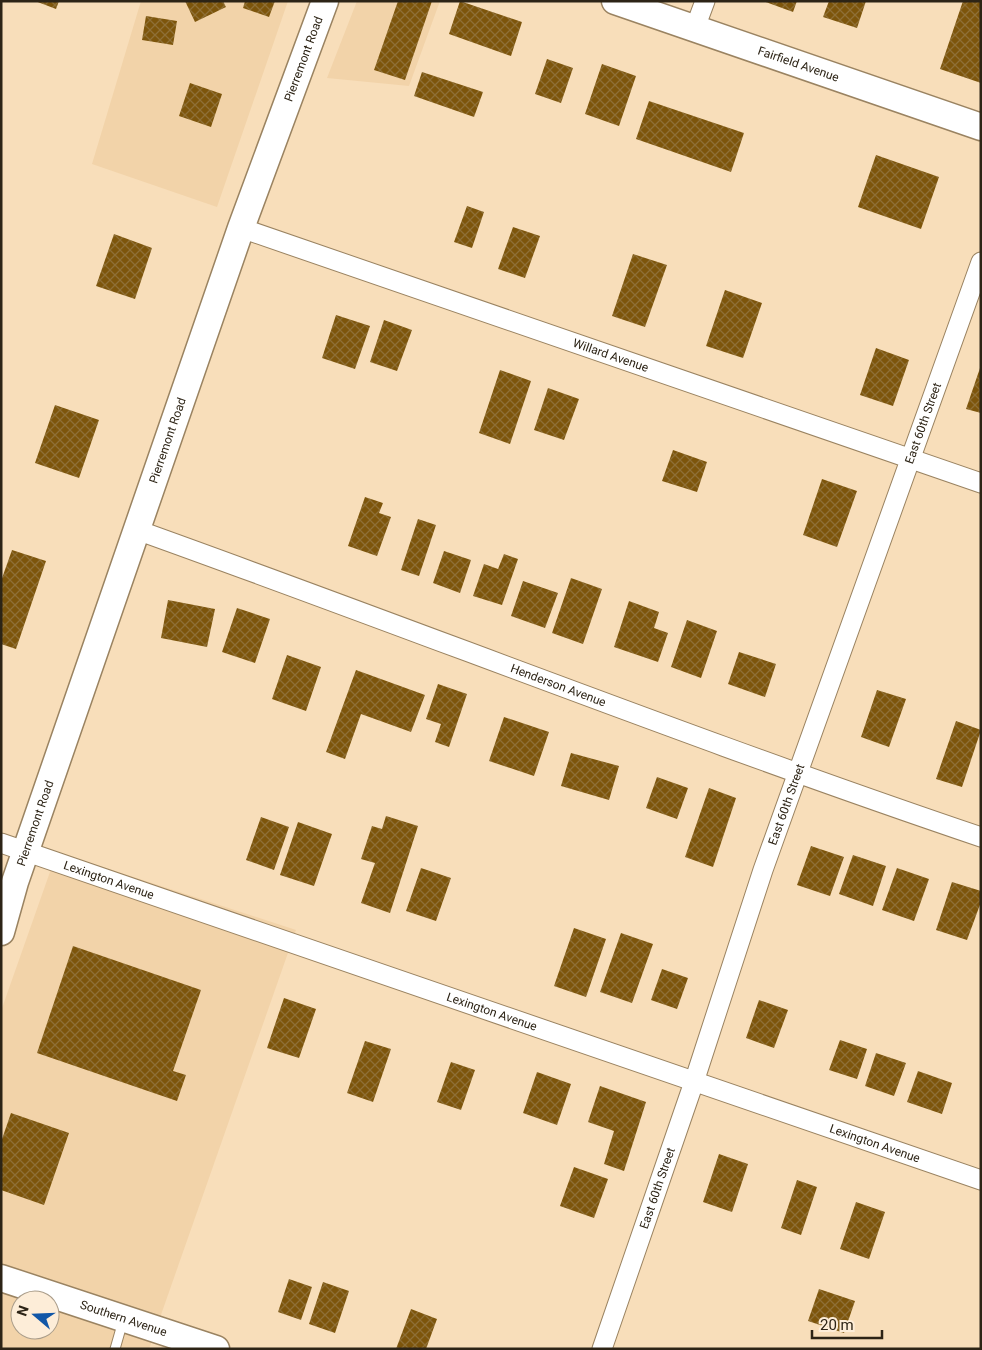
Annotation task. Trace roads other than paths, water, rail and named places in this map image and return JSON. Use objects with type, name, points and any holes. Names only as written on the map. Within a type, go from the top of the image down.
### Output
[{"type":"main road","name":"Pierremont Road","points":[[1,932],[15,882],[13,847],[137,530],[241,228],[325,1]]},
{"type":"main road","name":"Fairfield Avenue","points":[[615,1],[981,128]]},
{"type":"main road","name":"Pierremont Road","points":[[1,910],[15,882]]},
{"type":"main road","name":"Southern Avenue","points":[[1,1278],[216,1349]]},
{"type":"street","points":[[695,28],[705,1]]},
{"type":"street","name":"Willard Avenue","points":[[241,228],[981,483]]},
{"type":"street","name":"East 60th Street","points":[[602,1349],[694,1082],[763,870],[981,262]]},
{"type":"street","name":"Henderson Avenue","points":[[137,530],[358,609],[798,773],[981,837]]},
{"type":"street","name":"Lexington Avenue","points":[[13,847],[981,1180]]},
{"type":"lane","points":[[115,1349],[124,1319]]}]
